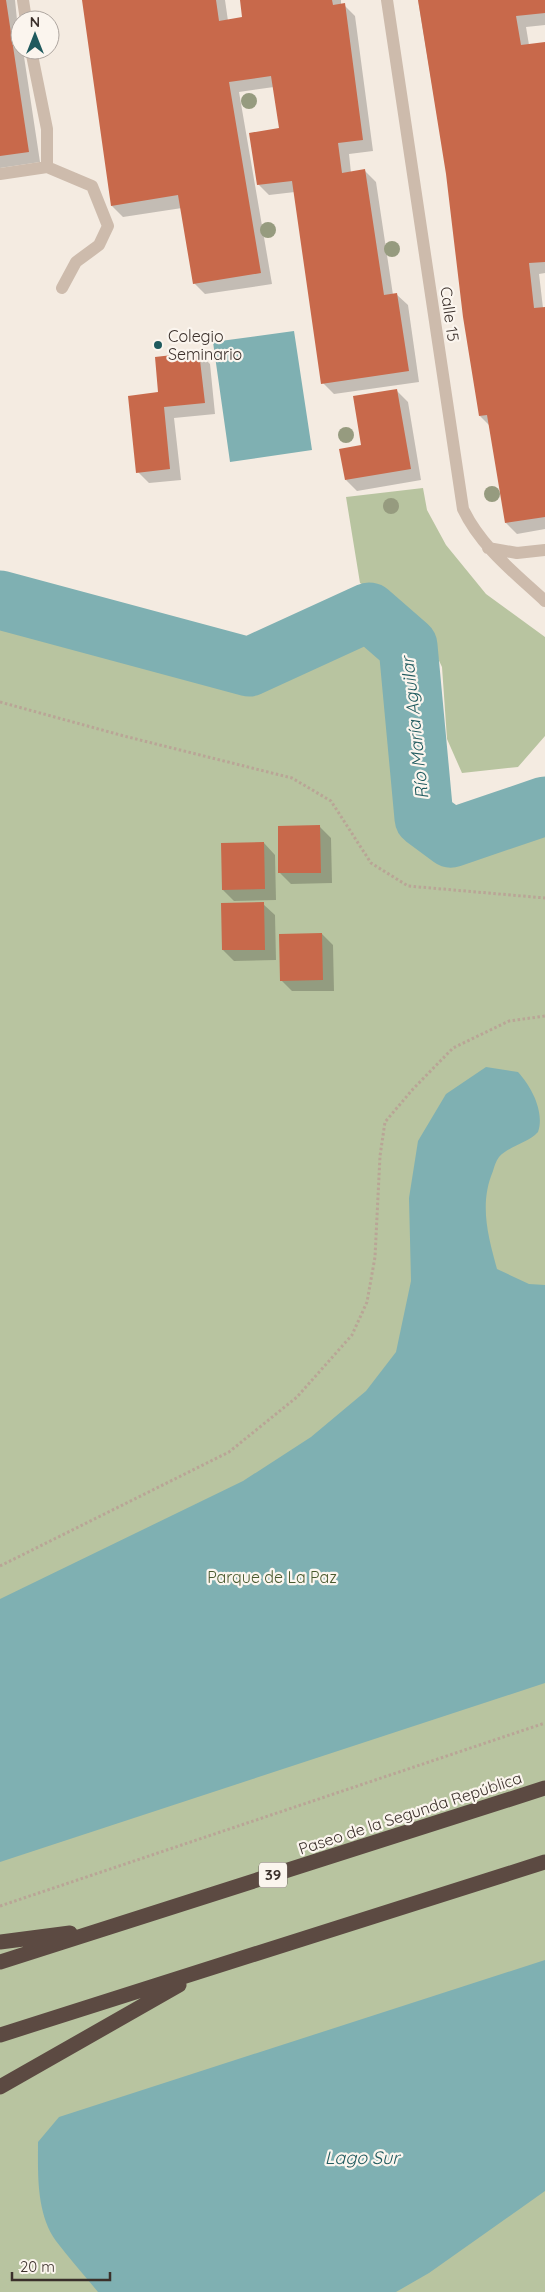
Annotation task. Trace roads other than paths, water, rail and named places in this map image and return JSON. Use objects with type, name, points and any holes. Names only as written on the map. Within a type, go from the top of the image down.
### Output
[{"type":"highway","name":"Paseo de la Segunda República","points":[[0,1962],[545,1788]]},
{"type":"highway","points":[[0,2035],[545,1862]]},
{"type":"highway","points":[[0,1942],[113,1927]]},
{"type":"highway","points":[[0,2087],[205,1970]]},
{"type":"street","name":"Calle 15","points":[[387,0],[463,509],[471,526],[488,548],[545,601]]},
{"type":"street","points":[[33,60],[47,129],[46,167]]},
{"type":"street","points":[[0,174],[46,167],[92,186],[108,226],[99,245],[76,262],[62,288]]},
{"type":"street","points":[[488,548],[517,553],[545,550]]},
{"type":"water","points":[[294,331],[312,450],[230,462],[213,342]]},
{"type":"water","points":[[486,1067],[518,1072],[528,1084],[536,1100],[540,1116],[538,1132],[503,1153],[498,1159],[486,1196],[486,1220],[497,1269],[529,1284],[545,1285],[545,1683],[0,1862],[0,1599],[243,1481],[311,1437],[366,1391],[396,1352],[411,1281],[409,1198],[418,1141],[446,1094]]},
{"type":"water","name":"Lago Sur","points":[[545,1960],[545,2191],[429,2273],[396,2292],[98,2292],[49,2230],[40,2193],[38,2142],[59,2117]]},
{"type":"waterway","name":"Río María Aguilar","points":[[0,600],[249,667],[369,612],[408,646],[424,818],[451,838],[545,806]]},
{"type":"place","name":"Colegio Seminario","points":[[158,345]]},
{"type":"park label","name":"Parque de La Paz","points":[[272,1577]]}]
